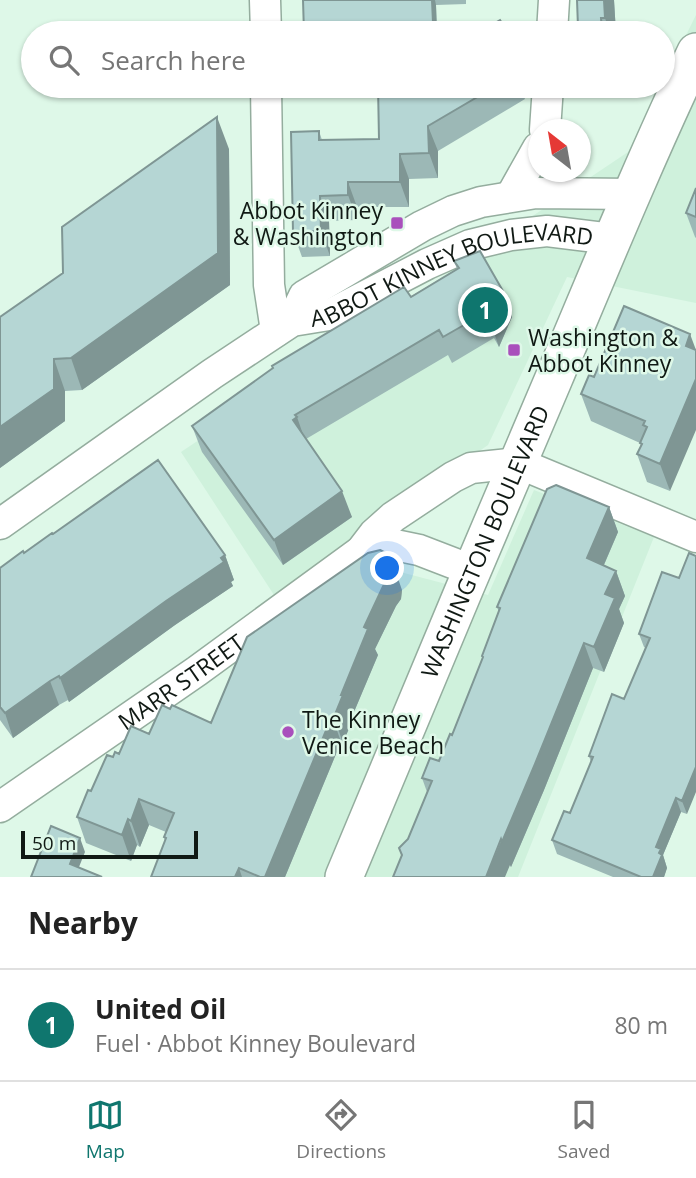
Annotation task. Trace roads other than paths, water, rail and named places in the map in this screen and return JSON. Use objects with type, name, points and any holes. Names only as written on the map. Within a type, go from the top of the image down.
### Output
[{"type":"main road","name":"WASHINGTON BOULEVARD","points":[[675,97],[696,52]]},
{"type":"main road","name":"WASHINGTON BOULEVARD","points":[[344,877],[471,570],[674,98]]},
{"type":"street","points":[[265,0],[266,21]]},
{"type":"street","points":[[553,21],[554,0]]},
{"type":"street","points":[[266,98],[269,285],[284,326]]},
{"type":"street","points":[[546,119],[547,98]]},
{"type":"street","points":[[511,196],[528,166]]},
{"type":"street","name":"ABBOT KINNEY BOULEVARD","points":[[284,326],[304,296],[422,226],[453,211],[511,196],[537,193],[632,194]]},
{"type":"street","name":"ABBOT KINNEY BOULEVARD","points":[[0,524],[168,404],[284,326],[329,315],[427,264],[470,246],[511,235],[547,231],[612,239]]},
{"type":"street","name":"MARR STREET","points":[[0,807],[197,671],[361,551],[374,534],[394,517],[471,468],[518,463],[696,537]]},
{"type":"street","name":"MARR STREET","points":[[361,551],[390,544],[419,550],[471,570]]},
{"type":"place","name":"Abbot Kinney & Washington","points":[[397,223]]},
{"type":"place","name":"United Oil","points":[[485,310]]},
{"type":"place","name":"Washington & Abbot Kinney","points":[[514,350]]},
{"type":"place","name":"The Kinney Venice Beach","points":[[288,732]]}]
